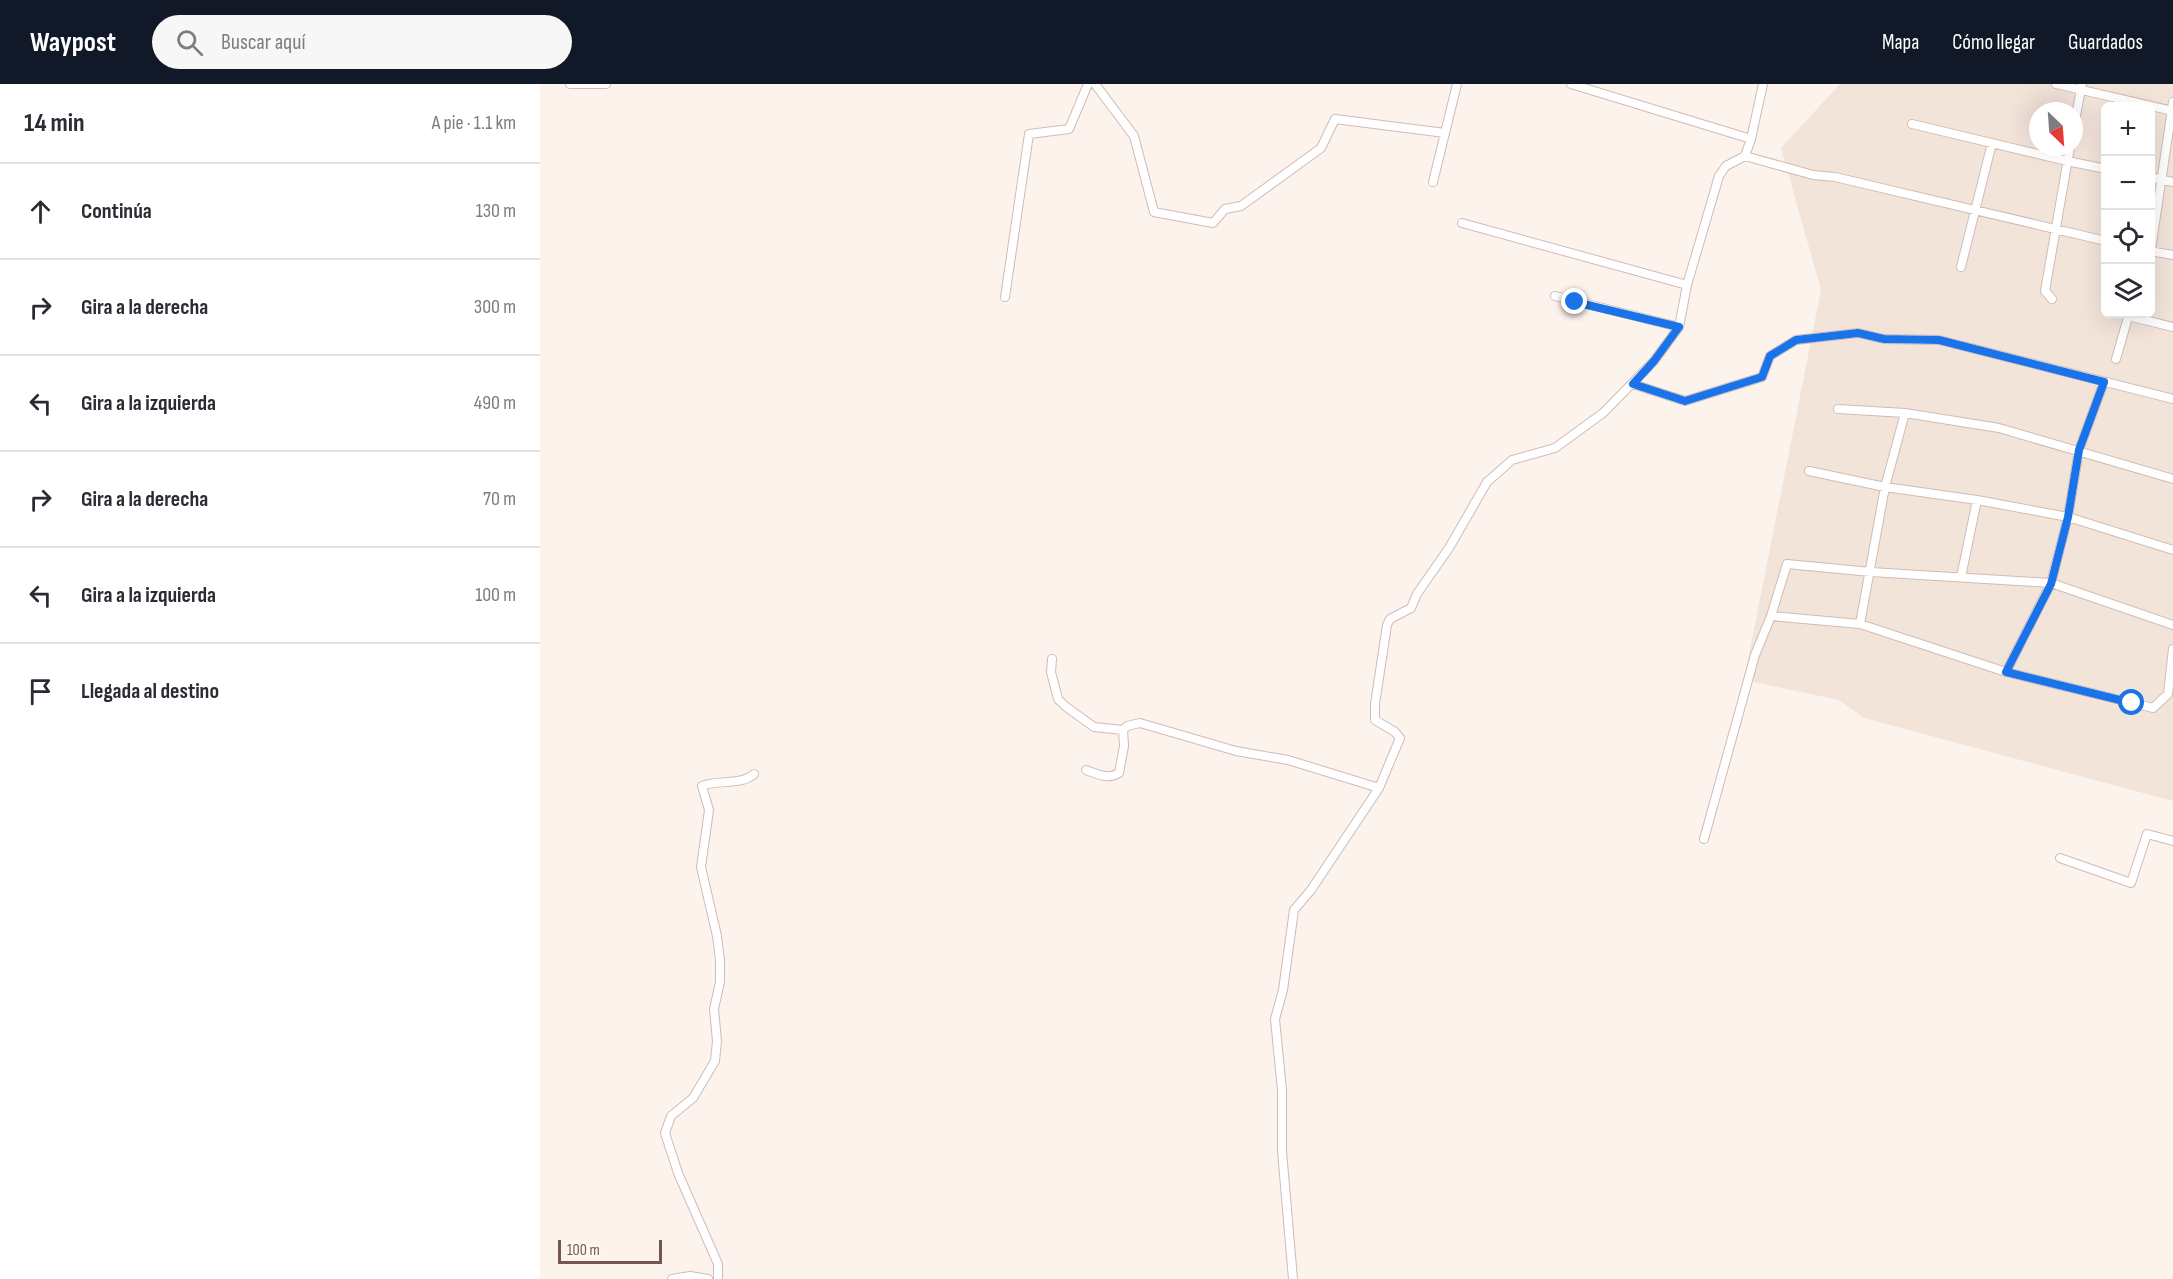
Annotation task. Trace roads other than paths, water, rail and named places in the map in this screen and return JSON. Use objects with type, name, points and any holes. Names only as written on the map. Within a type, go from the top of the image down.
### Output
[{"type":"street","points":[[570,84],[606,84]]},
{"type":"street","points":[[1005,297],[1029,134],[1069,129],[1088,84]]},
{"type":"street","points":[[1095,84],[1134,136],[1154,212],[1213,223],[1225,209],[1241,206],[1320,148],[1335,119],[1445,133]]},
{"type":"street","points":[[1432,182],[1457,84]]},
{"type":"street","points":[[1571,84],[1752,139]]},
{"type":"street","points":[[1293,1279],[1282,1151],[1282,1090],[1275,1019],[1283,990],[1294,910],[1311,891],[1379,788],[1400,738],[1395,732],[1375,720],[1378,681],[1387,625],[1390,619],[1411,608],[1417,594],[1449,548],[1487,482],[1512,460],[1555,448],[1603,413],[1654,361],[1679,327],[1687,285],[1719,176],[1726,166],[1745,156],[1752,139],[1763,84]]},
{"type":"street","points":[[2056,84],[2082,87],[2172,108],[2155,223]]},
{"type":"street","points":[[2079,102],[2082,87]]},
{"type":"street","points":[[1912,124],[2101,168]]},
{"type":"street","points":[[1961,267],[1992,143]]},
{"type":"street","points":[[1745,156],[1813,175],[1835,177],[2101,240]]},
{"type":"street","points":[[2052,299],[2045,291],[2068,156]]},
{"type":"street","points":[[2155,178],[2173,182]]},
{"type":"street","points":[[1462,223],[1687,285]]},
{"type":"street","points":[[2155,253],[2173,255]]},
{"type":"street","points":[[1555,296],[1679,327]]},
{"type":"street","points":[[2116,359],[2128,318]]},
{"type":"street","points":[[2143,318],[2173,327]]},
{"type":"street","points":[[1633,384],[1685,401],[1762,377],[1770,356],[1796,340],[1858,333],[1884,339],[1939,340],[2173,399]]},
{"type":"street","points":[[2006,672],[2051,584],[2068,517],[2079,450],[2104,382]]},
{"type":"street","points":[[1838,409],[1905,413],[1999,428],[2173,479]]},
{"type":"street","points":[[1860,624],[1886,487],[1905,413]]},
{"type":"street","points":[[1809,471],[1886,487],[1977,500],[2068,517],[2173,549]]},
{"type":"street","points":[[1961,577],[1977,500]]},
{"type":"street","points":[[1704,840],[1755,655],[1772,616],[1787,564],[2051,584],[2173,625]]},
{"type":"street","points":[[1772,616],[1860,624],[2006,672],[2153,708],[2170,695],[2173,650]]},
{"type":"street","points":[[1052,659],[1051,672],[1058,699],[1094,727],[1123,730],[1127,726],[1140,723],[1236,751],[1288,760],[1379,788]]},
{"type":"street","points":[[1086,770],[1106,777],[1114,777],[1119,773],[1124,746],[1123,730]]},
{"type":"street","points":[[718,1279],[718,1264],[678,1173],[665,1133],[670,1116],[693,1098],[715,1061],[717,1041],[714,1009],[720,982],[720,960],[717,936],[701,867],[709,810],[702,786],[711,782],[748,780],[754,774]]},
{"type":"street","points":[[2060,858],[2131,883],[2147,834],[2173,841]]},
{"type":"street","points":[[672,1279],[690,1276],[708,1279]]}]
